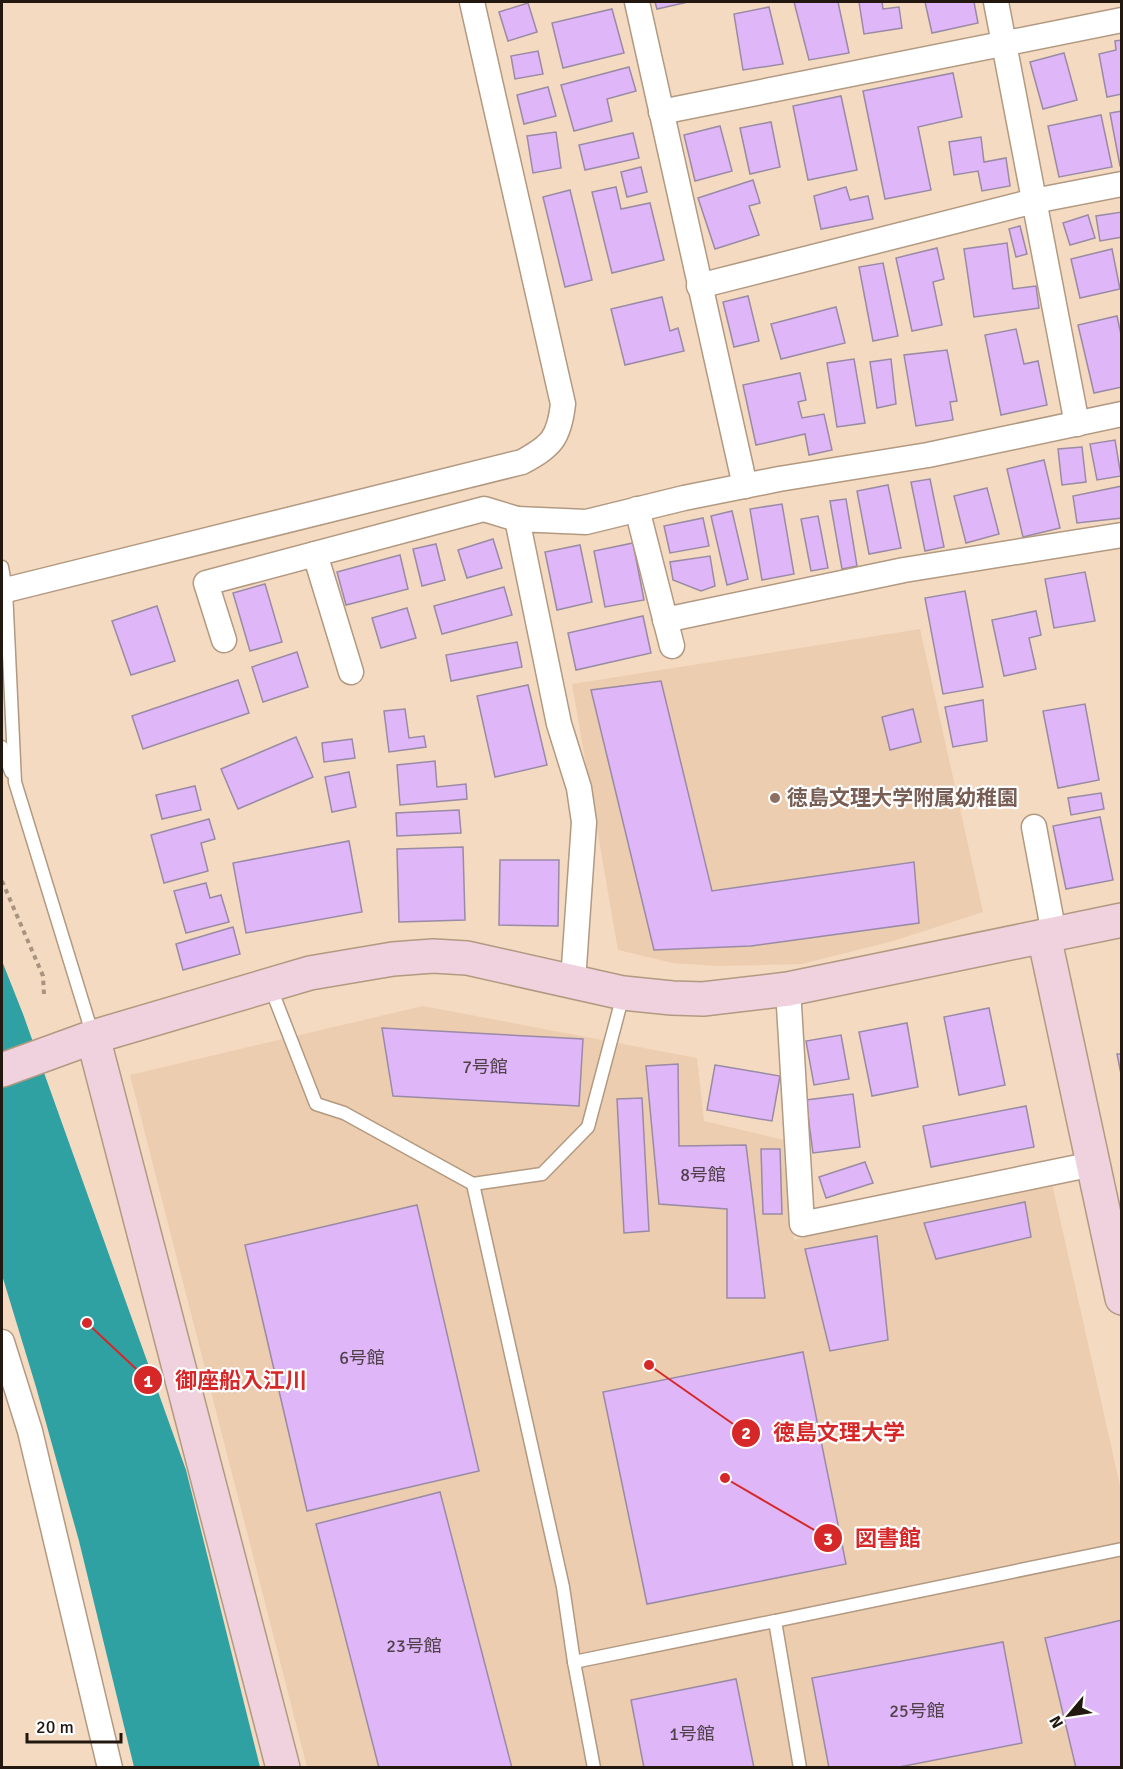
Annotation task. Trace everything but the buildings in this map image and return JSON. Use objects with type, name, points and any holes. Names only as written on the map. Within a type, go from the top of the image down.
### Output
[{"type":"street","points":[[4,578],[522,462],[546,449],[558,432],[563,404],[472,2]]},
{"type":"street","points":[[637,2],[744,486]]},
{"type":"street","points":[[996,2],[1077,424]]},
{"type":"street","points":[[661,112],[1122,20]]},
{"type":"street","points":[[699,286],[1034,201],[1122,184]]},
{"type":"street","points":[[224,640],[206,583],[484,509],[518,519],[586,522],[744,486],[928,455],[1122,414]]},
{"type":"street","points":[[637,509],[672,646]]},
{"type":"street","points":[[518,519],[558,724],[579,788],[584,822],[573,981]]},
{"type":"street","points":[[665,620],[904,570],[1122,535]]},
{"type":"street","points":[[315,554],[351,672]]},
{"type":"street","points":[[1034,827],[1049,935],[1093,1164],[1122,1298]]},
{"type":"street","points":[[2,1070],[93,1037],[310,973],[344,965],[393,958],[433,956],[467,958],[623,993],[703,999],[788,989],[1122,920]]},
{"type":"street","points":[[788,989],[802,1224],[1093,1164]]},
{"type":"street","points":[[93,1037],[283,1767]]},
{"type":"street","points":[[2,1342],[30,1431],[110,1767]]},
{"type":"lane","points":[[4,578],[15,782]]},
{"type":"lane","points":[[2,747],[15,782],[93,1037]]},
{"type":"lane","points":[[270,985],[316,1104],[344,1113],[473,1184],[542,1174],[588,1127],[623,993]]},
{"type":"lane","points":[[473,1184],[563,1587],[574,1662],[594,1767]]},
{"type":"lane","points":[[574,1662],[1122,1549]]},
{"type":"lane","points":[[775,1622],[800,1767]]},
{"type":"path","points":[[2,881],[43,975],[45,994]]},
{"type":"shaded area","name":"徳島文理大学附属幼稚園","points":[[920,629],[983,912],[893,941],[802,964],[718,966],[673,963],[618,950],[572,684]]},
{"type":"shaded area","points":[[423,1006],[697,1058],[704,1121],[784,1140],[794,1240],[1051,1179],[1121,1490],[1121,1767],[307,1767],[130,1075]]},
{"type":"water","points":[[2,961],[186,1470],[260,1767],[134,1767],[79,1541],[2,1275]]},
{"type":"place","name":"徳島文理大学附属幼稚園","points":[[775,798]]},
{"type":"place","name":"御座船入江川","points":[[87,1323]]},
{"type":"place","name":"徳島文理大学","points":[[649,1365]]},
{"type":"place","name":"図書館","points":[[725,1478]]}]
